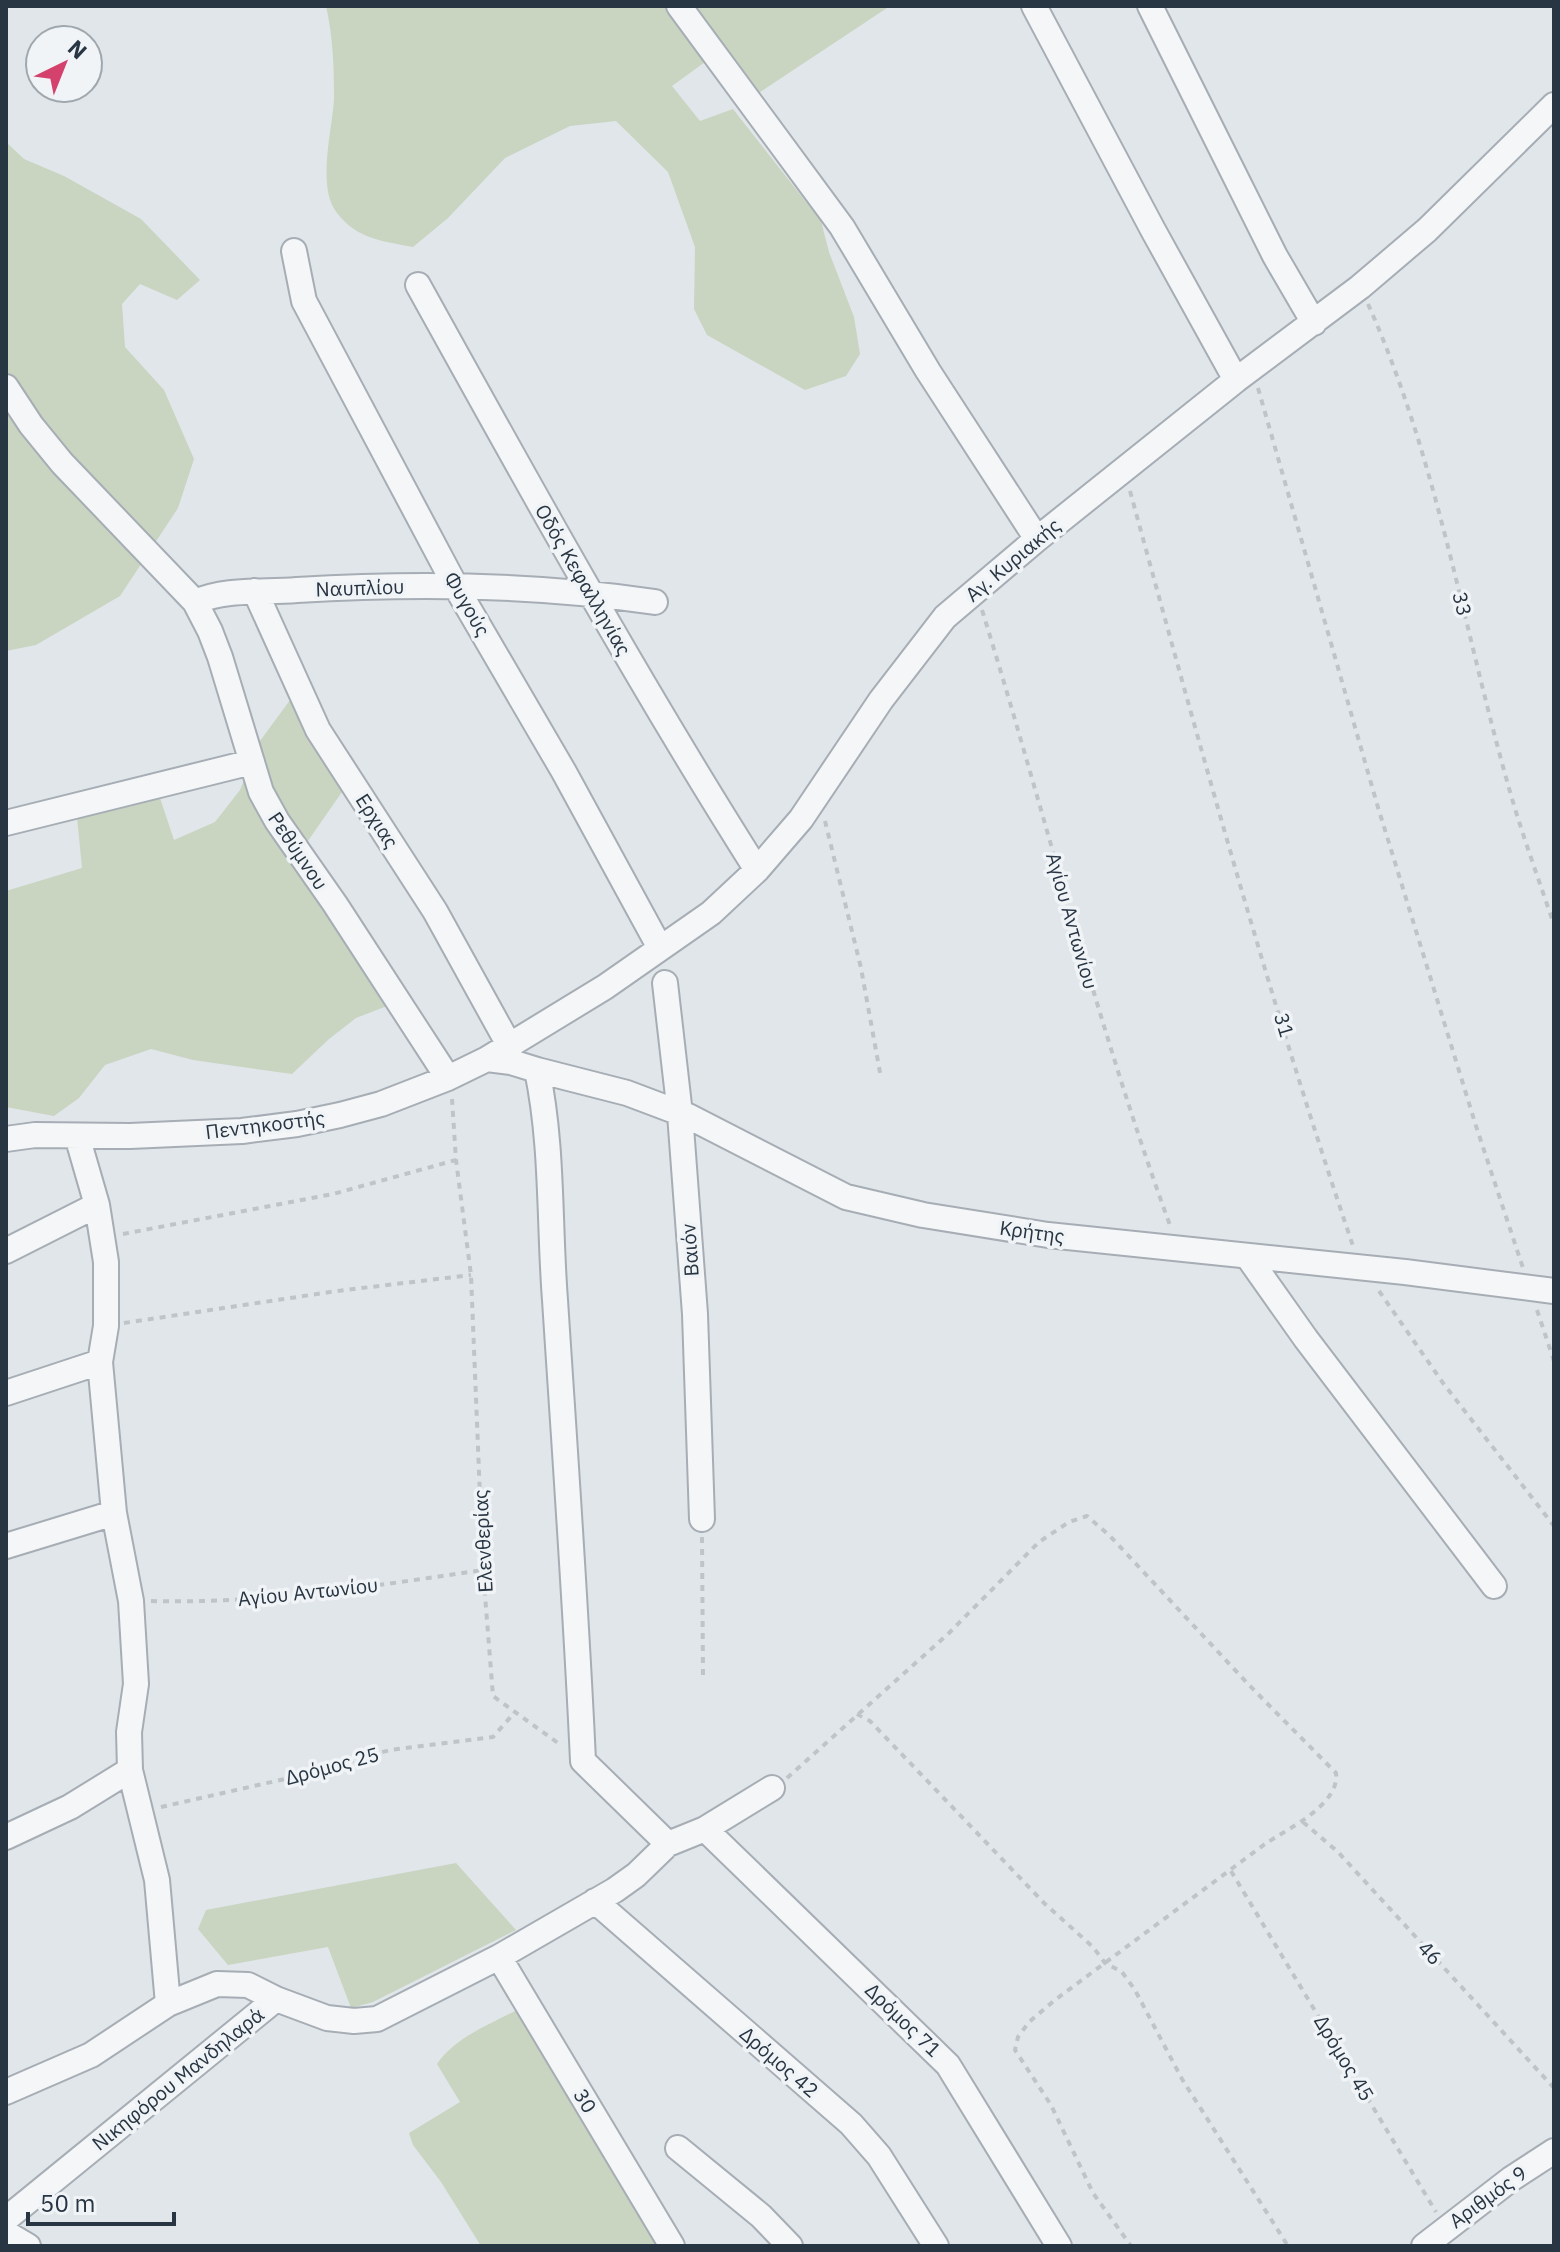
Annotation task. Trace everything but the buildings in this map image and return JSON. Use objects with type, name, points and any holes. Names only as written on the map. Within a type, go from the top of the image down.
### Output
[{"type":"street","points":[[679,6],[842,227],[928,371],[1037,539]]},
{"type":"street","points":[[1034,6],[1243,375]]},
{"type":"street","points":[[1150,6],[1275,256],[1314,323]]},
{"type":"street","name":"Αγ. Κυριακής","points":[[509,1045],[605,987],[711,913],[757,870],[813,802],[858,733],[945,617],[1037,539],[1243,375],[1360,287],[1427,230],[1554,105]]},
{"type":"street","name":"Φυγούς","points":[[294,251],[304,301],[456,587],[564,772],[660,948]]},
{"type":"street","name":"Οδός Κεφαλληνίας","points":[[418,285],[589,592],[687,760],[757,870]]},
{"type":"street","name":"Ρεθύμνου","points":[[6,387],[31,425],[62,463],[195,602],[215,644],[261,792],[277,821],[448,1078]]},
{"type":"street","name":"Ναυπλίου","points":[[195,602],[226,593],[358,586],[589,592],[655,602]]},
{"type":"street","name":"Ερχιας","points":[[255,591],[318,730],[435,911],[509,1045]]},
{"type":"street","points":[[6,823],[252,762]]},
{"type":"street","name":"Βαιόν","points":[[665,983],[680,1114],[695,1314],[702,1519]]},
{"type":"street","name":"Πεντηκοστής","points":[[6,1139],[35,1135],[182,1135],[297,1124],[381,1104],[448,1078],[509,1045]]},
{"type":"street","name":"Κρήτης","points":[[487,1059],[511,1062],[627,1093],[680,1114],[846,1197],[923,1215],[1048,1235],[1554,1291]]},
{"type":"street","points":[[537,1070],[547,1115],[554,1296],[574,1569],[583,1761],[668,1844]]},
{"type":"street","points":[[77,1136],[97,1205],[106,1262],[106,1326],[100,1362],[114,1513],[131,1601],[136,1684],[129,1732],[130,1770],[157,1880],[168,2004]]},
{"type":"street","points":[[6,1251],[97,1205]]},
{"type":"street","points":[[1248,1257],[1306,1339],[1494,1586]]},
{"type":"street","points":[[6,1393],[100,1362]]},
{"type":"street","points":[[6,1546],[114,1513]]},
{"type":"street","points":[[6,1837],[70,1807],[130,1770]]},
{"type":"street","points":[[6,2092],[91,2055],[168,2004],[217,1984],[248,1985],[327,2018],[354,2021],[377,2019],[499,1957],[595,1901],[636,1875],[668,1844],[705,1829],[772,1788]]},
{"type":"street","name":"Δρόμος 71","points":[[705,1829],[948,2065],[1059,2246]]},
{"type":"street","name":"Δρόμος 42","points":[[595,1901],[851,2124],[879,2156],[936,2246]]},
{"type":"street","name":"30","points":[[499,1957],[672,2246]]},
{"type":"street","name":"Νικηφόρου Μανδηλαρά","points":[[6,2219],[276,1999]]},
{"type":"street","points":[[678,2148],[761,2216],[790,2246]]},
{"type":"street","name":"Αριθμός 9","points":[[1424,2246],[1451,2237],[1511,2179],[1554,2151]]},
{"type":"street","points":[[6,2233],[28,2246]]},
{"type":"path","name":"33","points":[[1360,287],[1394,363],[1418,437],[1507,783],[1554,925]]},
{"type":"path","points":[[1243,375],[1302,540],[1377,804],[1476,1126],[1554,1361]]},
{"type":"path","name":"31","points":[[1124,470],[1261,950],[1324,1161],[1360,1268],[1377,1287],[1443,1383],[1554,1526]]},
{"type":"path","name":"Αγίου Αντωνίου","points":[[976,590],[1086,971],[1139,1141],[1179,1250]]},
{"type":"path","points":[[813,802],[824,818],[861,968],[881,1078]]},
{"type":"path","name":"Ελενθερίας","points":[[448,1078],[471,1275],[483,1570],[493,1696],[583,1761]]},
{"type":"path","points":[[102,1237],[333,1194],[456,1160]]},
{"type":"path","points":[[106,1326],[337,1291],[471,1275]]},
{"type":"path","points":[[772,1788],[793,1773],[949,1633],[1039,1542],[1069,1522],[1087,1516],[1110,1536],[1336,1773],[1335,1786],[1303,1822],[1265,1844],[1105,1963],[1029,2022],[1018,2037],[1015,2050],[1051,2105],[1093,2193],[1131,2246]]},
{"type":"path","points":[[702,1519],[703,1676]]},
{"type":"path","name":"Αγίου Αντωνίου","points":[[131,1601],[208,1602],[340,1590],[483,1570]]},
{"type":"path","name":"Δρόμος 25","points":[[140,1812],[298,1776],[390,1750],[493,1737],[515,1712]]},
{"type":"path","points":[[857,1714],[870,1721],[941,1799],[1045,1904],[1093,1947],[1105,1963],[1122,1972],[1135,1990],[1182,2079],[1288,2246]]},
{"type":"path","name":"46","points":[[1303,1822],[1338,1852],[1554,2088]]},
{"type":"path","name":"Δρόμος 45","points":[[1231,1871],[1451,2237]]},
{"type":"green space","points":[[326,6],[666,6],[705,62],[672,86],[700,121],[733,109],[821,221],[829,252],[854,317],[860,354],[846,376],[805,390],[707,335],[694,309],[695,247],[668,172],[616,121],[570,126],[505,158],[448,218],[413,247],[371,238],[353,228],[337,213],[328,188],[327,157],[334,86],[332,40]]},
{"type":"green space","points":[[693,6],[890,6],[754,96]]},
{"type":"green space","points":[[6,142],[24,159],[64,176],[141,219],[200,280],[177,300],[140,284],[122,304],[125,347],[164,390],[194,459],[178,508],[120,596],[36,645],[6,651]]},
{"type":"green space","points":[[293,696],[344,789],[294,861],[387,1006],[356,1018],[292,1074],[193,1060],[151,1049],[105,1065],[79,1098],[54,1116],[6,1107],[6,891],[82,868],[77,817],[160,798],[174,840],[215,822],[240,790],[260,741]]},
{"type":"green space","points":[[456,1863],[516,1930],[373,2002],[351,2008],[328,1947],[228,1965],[198,1929],[206,1910]]},
{"type":"green space","points":[[519,2009],[661,2246],[481,2246],[441,2182],[413,2145],[409,2133],[460,2102],[437,2064],[444,2055],[463,2039]]}]
